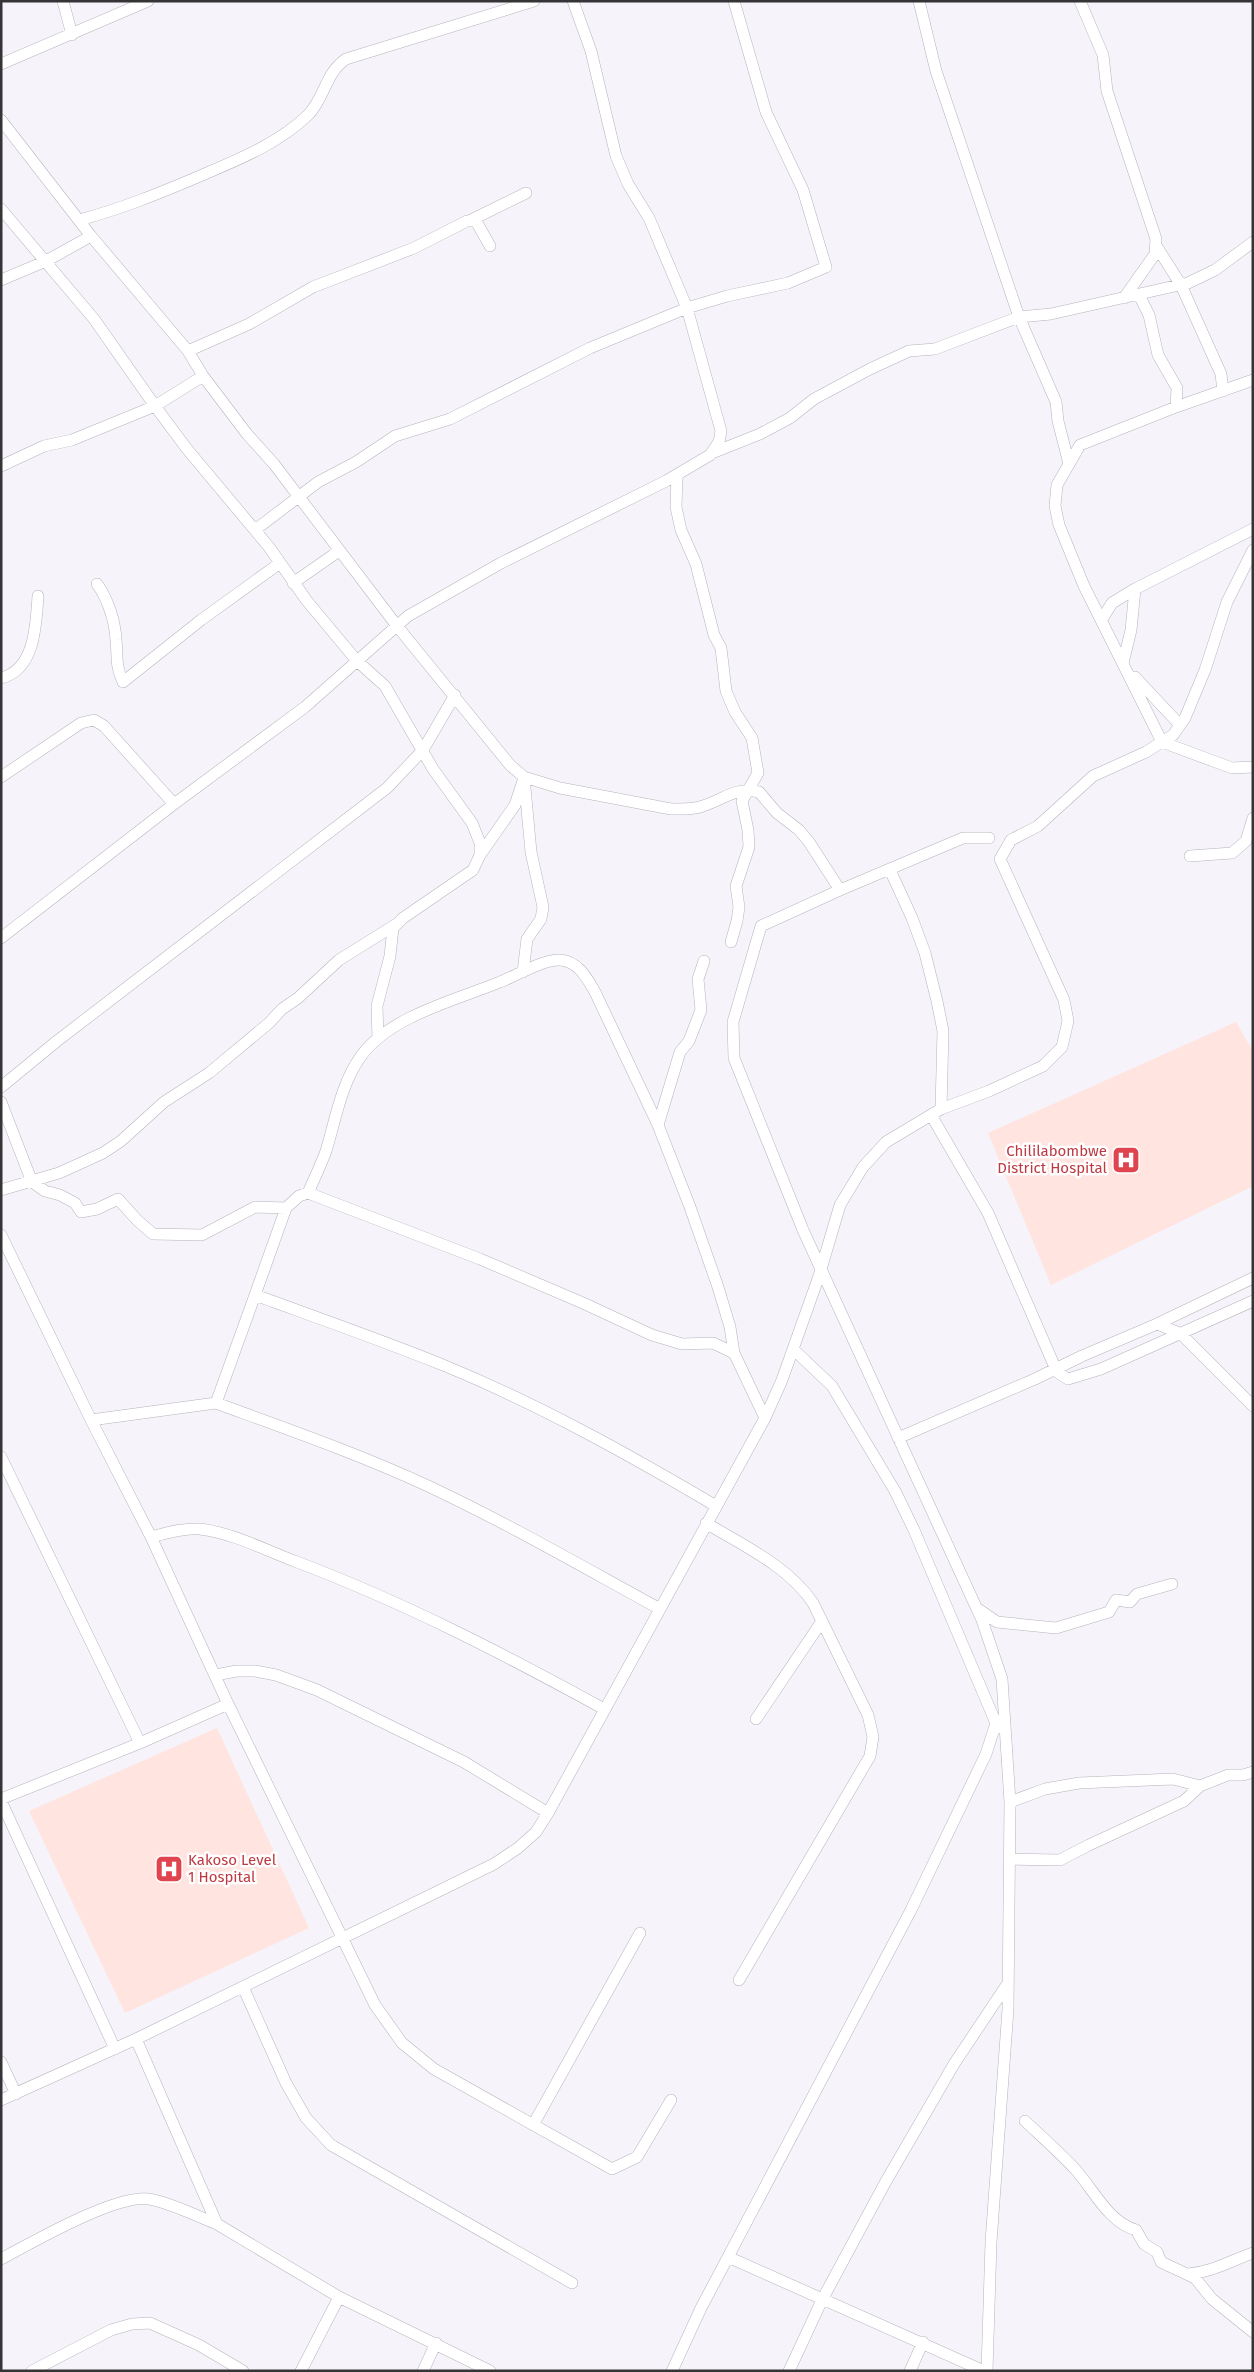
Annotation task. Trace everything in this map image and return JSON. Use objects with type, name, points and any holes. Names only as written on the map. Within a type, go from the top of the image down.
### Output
[{"type":"street","points":[[62,1],[72,35]]},
{"type":"street","points":[[1,64],[148,1]]},
{"type":"street","points":[[79,220],[116,210],[159,193],[243,157],[283,135],[309,114],[320,100],[330,74],[337,65],[346,59],[534,1]]},
{"type":"street","points":[[573,1],[592,51],[616,156],[628,184],[652,226],[687,308],[721,431],[719,442],[712,453]]},
{"type":"street","points":[[255,530],[298,496],[395,436],[450,419],[590,348],[687,308],[727,296],[788,283],[826,267],[803,190],[766,112],[734,1]]},
{"type":"street","points":[[919,1],[936,71],[1019,317],[1056,402],[1058,421],[1069,464]]},
{"type":"street","points":[[1080,1],[1103,55],[1107,91],[1154,231],[1157,247],[1181,285],[1220,374],[1223,391]]},
{"type":"street","points":[[1,120],[91,236],[188,351],[202,376],[298,496],[397,626],[510,765],[524,777],[560,788],[671,809],[689,809],[704,806],[742,790],[750,790],[763,795],[786,822],[798,830],[809,842],[840,890]]},
{"type":"street","points":[[188,351],[249,324],[313,287],[414,248],[526,193]]},
{"type":"street","points":[[1,209],[94,319],[155,406],[255,530],[293,583],[357,661],[385,686],[433,769],[472,823],[480,843],[480,855]]},
{"type":"street","points":[[471,220],[476,221],[490,246]]},
{"type":"street","points":[[1,280],[46,261],[91,236]]},
{"type":"street","points":[[1,938],[174,804],[304,707],[408,616],[501,563],[677,475],[712,453],[760,434],[790,418],[814,399],[870,369],[909,351],[936,349],[1019,317],[1051,314],[1181,285],[1214,270],[1253,242]]},
{"type":"street","points":[[1124,298],[1155,254],[1157,247]]},
{"type":"street","points":[[1139,295],[1149,315],[1158,355],[1167,374],[1177,388],[1176,407]]},
{"type":"street","points":[[1,466],[44,446],[72,440],[155,406],[202,376]]},
{"type":"street","points":[[1253,380],[1176,407],[1080,445],[1057,485],[1055,506],[1059,525],[1084,586],[1162,742],[1232,768],[1253,767]]},
{"type":"street","points":[[677,475],[676,507],[681,530],[696,564],[714,635],[721,648],[726,691],[735,712],[752,738],[758,773],[742,801],[748,830],[749,847],[736,886],[739,907],[738,921],[731,942]]},
{"type":"street","points":[[1102,620],[1112,603],[1135,588],[1253,529]]},
{"type":"street","points":[[1,2100],[136,2039],[494,1864],[518,1848],[536,1832],[765,1418],[793,1349],[821,1270],[840,1205],[862,1167],[886,1142],[936,1112],[989,1091],[1043,1066],[1062,1047],[1068,1021],[1064,1000],[1000,859],[1011,840],[1038,826],[1093,776],[1146,752],[1172,735],[1180,725],[1205,670],[1227,602],[1253,550]]},
{"type":"street","points":[[293,583],[340,551]]},
{"type":"street","points":[[97,584],[106,596],[116,638],[116,665],[123,682],[201,620],[280,563]]},
{"type":"street","points":[[1124,665],[1132,630],[1135,588]]},
{"type":"street","points":[[1,678],[15,672],[28,655],[36,627],[38,596]]},
{"type":"street","points":[[1124,665],[1180,725]]},
{"type":"street","points":[[1,1087],[57,1041],[368,804],[404,773],[423,750],[455,695]]},
{"type":"street","points":[[1,777],[81,723],[94,720],[104,726],[174,804]]},
{"type":"street","points":[[1,1190],[32,1182],[86,1163],[121,1141],[149,1113],[208,1073],[269,1023],[282,1009],[298,998],[339,960],[396,924],[473,870],[480,855],[515,805],[524,777]]},
{"type":"street","points":[[523,972],[527,939],[541,919],[543,906],[531,852],[524,777]]},
{"type":"street","points":[[1190,856],[1232,853],[1246,842],[1253,818]]},
{"type":"street","points":[[728,2257],[986,2371],[991,2242],[1008,1983],[1010,1802],[1002,1679],[976,1608],[799,1222],[734,1058],[733,1022],[761,926],[963,838],[989,838]]},
{"type":"street","points":[[890,870],[912,918],[925,953],[943,1031],[936,1112],[988,1213],[1056,1372],[1068,1379],[1080,1378],[1253,1302]]},
{"type":"street","points":[[378,1038],[377,1006],[379,993],[389,961],[391,933],[396,924]]},
{"type":"street","points":[[216,1403],[286,1208],[299,1196],[308,1192],[325,1153],[348,1076],[362,1054],[378,1038],[419,1013],[523,972],[560,960],[572,963],[583,973],[595,992],[658,1125],[718,1287],[730,1327],[734,1353],[765,1418]]},
{"type":"street","points":[[658,1125],[680,1052],[690,1041],[701,1010],[698,979],[704,961]]},
{"type":"street","points":[[1,1102],[32,1182],[45,1191],[60,1195],[76,1203],[81,1212],[97,1209],[118,1199],[153,1234],[202,1235],[255,1207],[286,1208]]},
{"type":"street","points":[[308,1192],[480,1259],[652,1335],[682,1344],[713,1343],[734,1353]]},
{"type":"street","points":[[1,1235],[90,1420],[151,1537],[228,1704],[342,1938],[376,2005],[402,2043],[434,2070],[612,2169],[637,2157],[672,2100]]},
{"type":"street","points":[[898,1438],[1157,1324],[1253,1278]]},
{"type":"street","points":[[255,1294],[387,1343],[514,1396],[611,1445],[716,1506]]},
{"type":"street","points":[[1157,1324],[1180,1334],[1253,1406]]},
{"type":"street","points":[[793,1349],[832,1386],[895,1491],[914,1530],[1006,1749]]},
{"type":"street","points":[[90,1420],[216,1403],[364,1459],[428,1486],[526,1536],[660,1609]]},
{"type":"street","points":[[1,1457],[140,1743]]},
{"type":"street","points":[[706,1523],[785,1572],[802,1586],[868,1715],[873,1737],[870,1756],[739,1980]]},
{"type":"street","points":[[151,1537],[178,1530],[198,1529],[220,1532],[343,1579],[437,1620],[604,1709]]},
{"type":"street","points":[[976,1608],[997,1622],[1056,1628],[1109,1612],[1116,1600],[1130,1602],[1137,1594],[1172,1584]]},
{"type":"street","points":[[756,1719],[822,1622]]},
{"type":"street","points":[[215,1675],[236,1671],[255,1671],[276,1675],[317,1690],[464,1762],[548,1813]]},
{"type":"street","points":[[115,2049],[1,1800],[140,1743],[228,1704]]},
{"type":"street","points":[[672,2371],[708,2293],[911,1910],[986,1754],[996,1722]]},
{"type":"street","points":[[1009,1859],[1060,1860],[1184,1801],[1200,1786],[1228,1775],[1243,1776],[1253,1772]]},
{"type":"street","points":[[1010,1802],[1045,1789],[1079,1783],[1173,1778],[1200,1786]]},
{"type":"street","points":[[533,2125],[640,1933]]},
{"type":"street","points":[[789,2371],[822,2300],[885,2183],[954,2064],[1008,1983]]},
{"type":"street","points":[[243,1987],[286,2083],[306,2118],[331,2145],[572,2283]]},
{"type":"street","points":[[136,2039],[217,2224]]},
{"type":"street","points":[[1,2062],[16,2094]]},
{"type":"street","points":[[1025,2121],[1075,2170],[1123,2226],[1136,2230],[1144,2244],[1157,2252],[1161,2262],[1194,2278],[1212,2299],[1253,2332]]},
{"type":"street","points":[[1,2259],[90,2214],[116,2204],[138,2198],[162,2202],[217,2224],[339,2297],[490,2371]]},
{"type":"street","points":[[1188,2274],[1207,2272],[1226,2262],[1253,2253]]},
{"type":"street","points":[[301,2371],[339,2297]]},
{"type":"street","points":[[32,2371],[111,2330],[132,2324],[150,2323],[199,2345],[243,2371]]},
{"type":"street","points":[[910,2371],[923,2342]]},
{"type":"street","points":[[423,2371],[436,2344]]},
{"type":"shaded area","name":"Chililabombwe District Hospital","points":[[1236,1022],[1253,1051],[1253,1186],[1051,1285],[988,1133]]},
{"type":"shaded area","name":"Kakoso Level 1 Hospital","points":[[217,1728],[309,1928],[125,2013],[29,1811]]},
{"type":"place","name":"Chililabombwe District Hospital","points":[[1126,1160]]},
{"type":"place","name":"Kakoso Level 1 Hospital","points":[[169,1869]]}]
